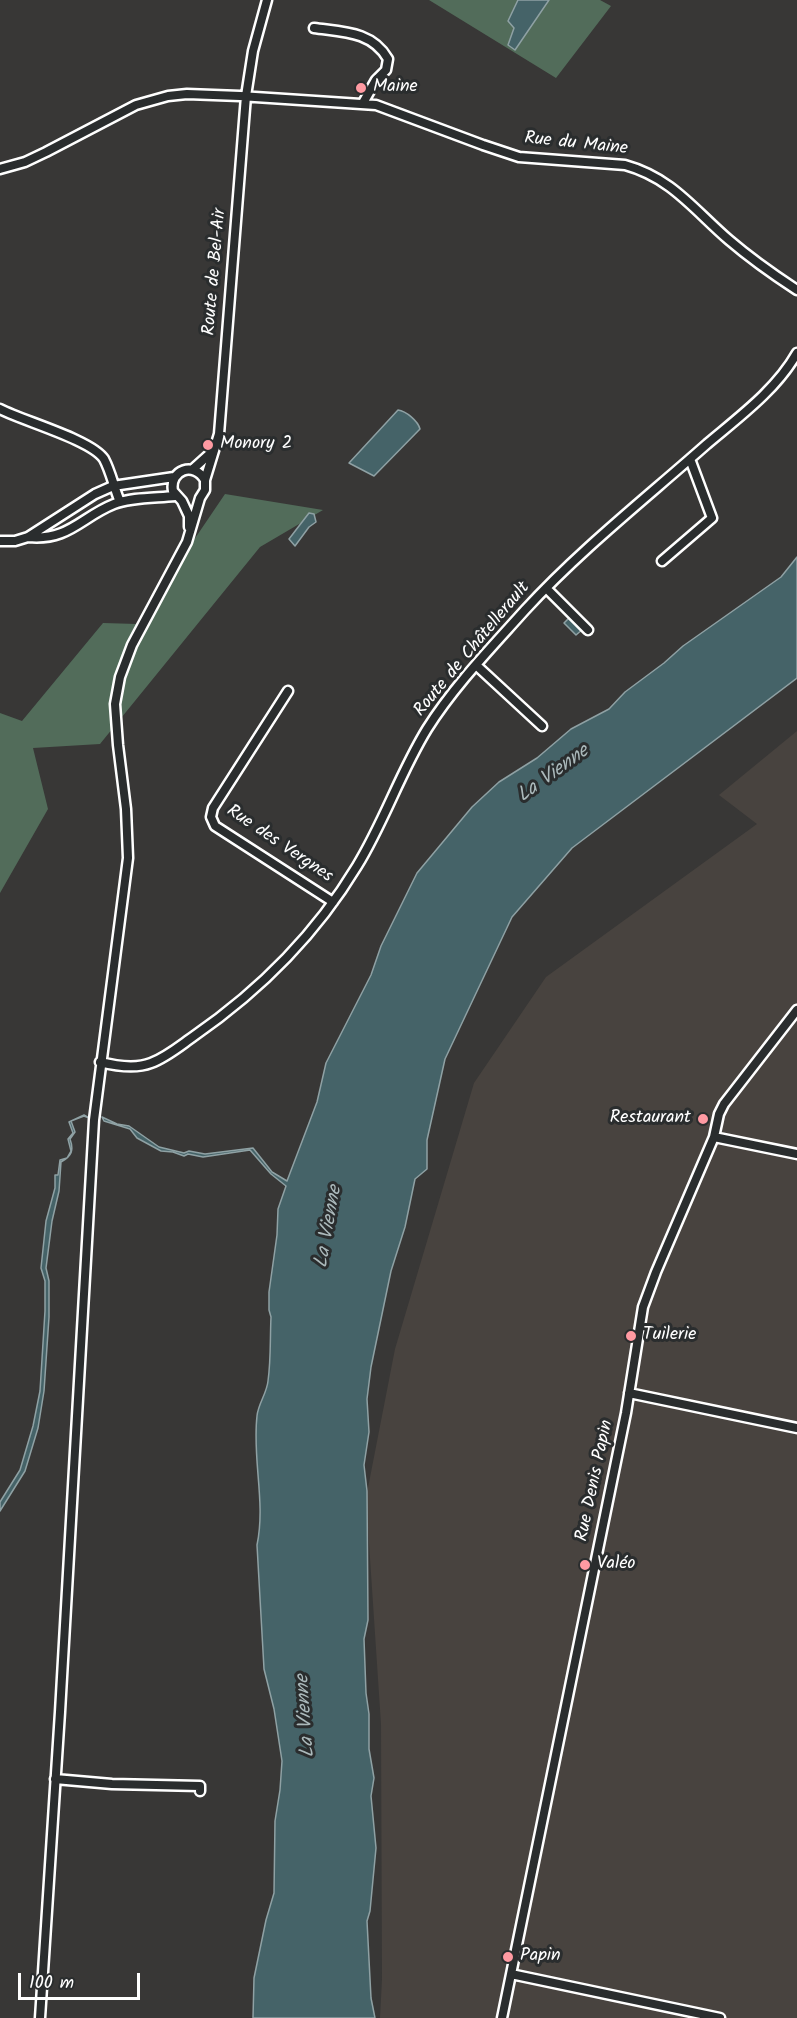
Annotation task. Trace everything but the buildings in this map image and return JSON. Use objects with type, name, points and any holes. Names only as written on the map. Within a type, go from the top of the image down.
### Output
[{"type":"street","name":"Route de Bel-Air","points":[[205,480],[220,426],[246,96],[253,51],[267,0]]},
{"type":"street","points":[[314,28],[369,38],[385,54],[388,59],[386,70],[376,80],[363,103]]},
{"type":"street","name":"Rue du Maine","points":[[0,169],[25,162],[136,105],[153,99],[187,94],[363,103],[388,108],[519,157],[625,165],[648,172],[669,184],[731,241],[797,290]]},
{"type":"street","name":"Route de Châtellerault","points":[[100,1062],[131,1066],[152,1063],[221,1017],[262,982],[298,945],[356,869],[427,729],[476,665],[546,588],[592,544],[767,392],[797,353]]},
{"type":"street","points":[[0,410],[100,453],[105,460],[120,502]]},
{"type":"street","points":[[193,469],[214,450]]},
{"type":"street","points":[[662,561],[712,518],[690,459]]},
{"type":"street","points":[[0,541],[15,541],[28,537],[95,494],[113,486],[174,477],[182,470],[193,469],[205,480],[205,490],[200,498],[190,534],[132,645],[116,692],[115,720],[126,809],[128,858],[100,1062],[92,1160],[40,2018]]},
{"type":"street","points":[[174,477],[172,487],[189,516],[190,534]]},
{"type":"street","points":[[28,537],[43,539],[65,533],[104,508],[120,502],[179,498],[192,502],[200,498]]},
{"type":"street","points":[[546,588],[588,630]]},
{"type":"street","points":[[476,665],[542,726]]},
{"type":"street","name":"Rue des Vergnes","points":[[288,691],[213,808],[211,817],[215,826],[333,902]]},
{"type":"street","name":"Rue Denis Papin","points":[[502,2018],[629,1393],[643,1307],[714,1137],[719,1114],[724,1104],[797,1010]]},
{"type":"street","points":[[714,1137],[797,1154]]},
{"type":"street","points":[[629,1393],[797,1428]]},
{"type":"street","points":[[55,1779],[112,1784],[200,1786],[200,1791]]},
{"type":"street","points":[[511,1974],[720,2018]]},
{"type":"shaded area","points":[[797,731],[797,2018],[380,2018],[382,1979],[381,1724],[366,1498],[395,1349],[474,1083],[546,977],[757,824],[719,795]]},
{"type":"green space","points":[[429,0],[600,0],[611,6],[556,78]]},
{"type":"green space","points":[[225,494],[323,510],[260,547],[100,744],[33,748],[48,809],[0,893],[0,713],[22,721],[103,623],[137,624]]},
{"type":"water","points":[[518,0],[549,0],[515,50],[508,45],[514,28],[508,21]]},
{"type":"water","points":[[398,410],[411,417],[420,429],[374,476],[349,463]]},
{"type":"water","points":[[309,513],[314,514],[316,522],[309,527],[295,546],[289,539]]},
{"type":"water","name":"La Vienne","points":[[797,557],[797,678],[572,848],[512,917],[445,1059],[427,1140],[427,1169],[415,1179],[405,1227],[391,1271],[371,1367],[367,1399],[369,1432],[364,1465],[367,1491],[368,1620],[364,1639],[369,1749],[374,1778],[371,1796],[376,1848],[367,1921],[371,1998],[375,2018],[253,2018],[254,1978],[274,1893],[275,1821],[282,1761],[274,1709],[264,1669],[257,1545],[260,1497],[256,1432],[258,1412],[268,1381],[271,1317],[269,1292],[277,1235],[278,1209],[286,1186],[271,1174],[250,1150],[203,1157],[161,1151],[137,1138],[130,1129],[104,1121],[102,1117],[117,1124],[129,1126],[159,1147],[184,1153],[189,1151],[205,1154],[253,1148],[272,1172],[287,1181],[317,1102],[326,1063],[371,975],[381,946],[417,873],[472,807],[499,782],[537,758],[571,729],[609,709],[625,692],[683,646],[781,577]]},
{"type":"water","points":[[570,617],[583,629],[576,635],[564,623]]},
{"type":"water","points":[[71,1121],[75,1132],[70,1139],[72,1150],[67,1158],[71,1151],[68,1139],[73,1133],[69,1122]]},
{"type":"water","points":[[67,1158],[61,1162],[59,1191],[52,1221],[46,1268],[49,1281],[49,1317],[44,1391],[38,1428],[25,1471],[0,1511],[0,1502],[20,1470],[33,1426],[40,1391],[45,1311],[45,1281],[41,1268],[46,1221],[60,1160]]},
{"type":"place","name":"Maine","points":[[361,88]]},
{"type":"place","name":"Monory 2","points":[[208,445]]},
{"type":"place","name":"Restaurant","points":[[703,1119]]},
{"type":"place","name":"Tuilerie","points":[[631,1336]]},
{"type":"place","name":"Valéo","points":[[585,1565]]},
{"type":"place","name":"Papin","points":[[508,1957]]}]
